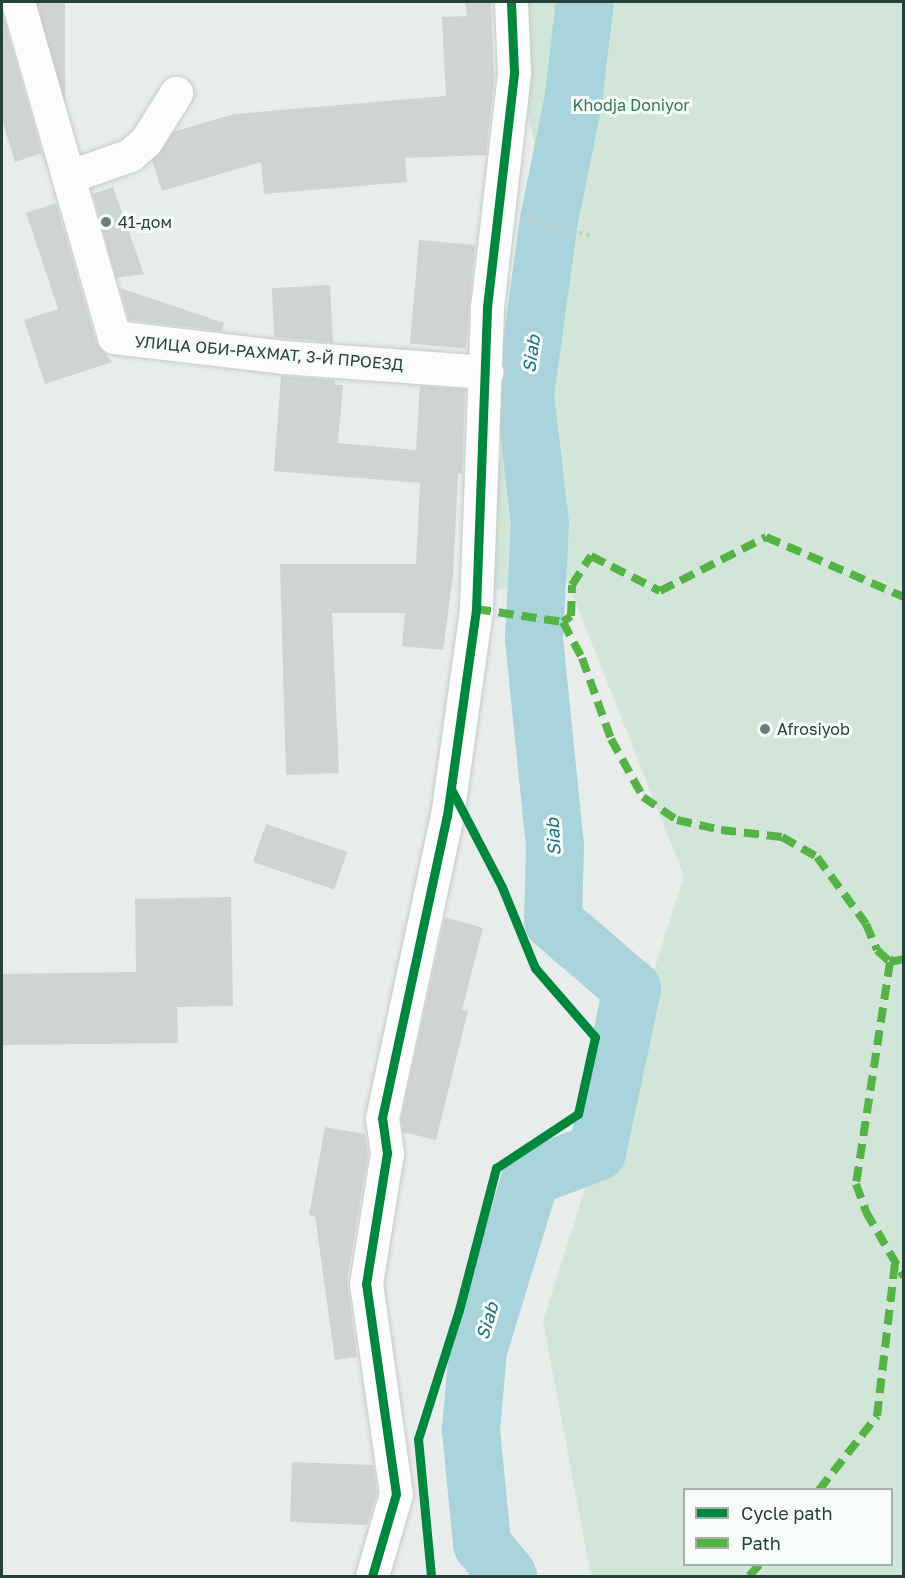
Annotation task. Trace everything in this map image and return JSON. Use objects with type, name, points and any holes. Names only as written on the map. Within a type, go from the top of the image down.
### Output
[{"type":"street","name":"УЛИЦА ОБИ-РАХМАТ, 3-Й ПРОЕЗД","points":[[18,2],[114,338],[283,357],[486,372]]},
{"type":"street","points":[[372,1576],[396,1494],[366,1284],[387,1152],[382,1118],[416,970],[451,789],[476,609],[487,306],[514,72],[511,2]]},
{"type":"street","points":[[68,177],[130,155],[146,141],[176,93]]},
{"type":"path","points":[[527,220],[589,235]]},
{"type":"path","points":[[418,1439],[459,1310],[496,1168],[578,1114],[595,1037],[535,968],[502,887],[451,789]]},
{"type":"path","points":[[424,1508],[431,1576]]},
{"type":"green space","name":"Afrosiyob","points":[[521,2],[903,2],[903,1576],[591,1576],[543,1321],[684,876],[567,581],[478,592],[545,191],[528,113]]},
{"type":"building","points":[[37,2],[65,2],[65,119],[37,119]]},
{"type":"building","points":[[465,2],[491,2],[494,79],[486,155],[405,158],[407,182],[264,194],[261,162],[162,191],[152,160],[173,132],[234,114],[446,96],[442,17],[467,16]]},
{"type":"building","points":[[2,12],[42,153],[15,162],[2,120]]},
{"type":"building","name":"41-дом","points":[[113,187],[144,274],[116,278],[93,194]]},
{"type":"building","points":[[56,203],[96,342],[112,362],[45,384],[24,320],[58,309],[26,213]]},
{"type":"building","points":[[419,240],[475,245],[466,348],[410,344]]},
{"type":"building","points":[[330,285],[333,342],[274,337],[272,288]]},
{"type":"building","points":[[120,288],[224,323],[222,331],[129,320]]},
{"type":"building","points":[[281,376],[335,380],[335,385],[343,385],[338,443],[416,450],[420,386],[465,389],[462,474],[458,473],[453,576],[443,650],[402,646],[405,613],[332,613],[339,773],[286,775],[280,564],[416,564],[420,483],[274,471]]},
{"type":"building","points":[[266,824],[347,852],[334,890],[253,862]]},
{"type":"building","points":[[231,897],[233,1006],[177,1007],[178,1043],[2,1045],[2,974],[136,972],[135,899]]},
{"type":"building","points":[[445,917],[483,928],[462,1010],[468,1011],[436,1140],[403,1132],[401,1119]]},
{"type":"building","points":[[325,1127],[365,1134],[368,1153],[347,1281],[357,1357],[335,1360],[315,1216],[309,1215]]},
{"type":"building","points":[[292,1462],[373,1465],[377,1493],[367,1525],[290,1522]]},
{"type":"waterway","name":"Siab","points":[[508,1576],[482,1544],[471,1430],[478,1350],[531,1177],[597,1152],[632,989],[553,921],[555,846],[534,638],[540,524],[525,395],[549,220],[573,102],[585,2]]},
{"type":"marked path","points":[[476,609],[563,622],[571,616],[572,585],[591,556],[660,591],[766,537],[904,597]]},
{"type":"marked path","points":[[563,622],[582,658],[611,739],[643,797],[677,820],[721,830],[782,837],[817,857],[866,924],[877,950],[890,962],[904,959]]},
{"type":"marked path","points":[[895,959],[890,962],[856,1184],[866,1212],[904,1277]]},
{"type":"marked path","points":[[821,1488],[877,1416],[895,1263]]},
{"type":"marked path","points":[[749,1576],[758,1566]]},
{"type":"cycle path","points":[[372,1576],[396,1494],[366,1284],[387,1153],[382,1118],[447,816],[476,609],[487,307],[514,72],[511,2]]},
{"type":"cycle path","points":[[431,1576],[418,1439],[459,1310],[496,1168],[578,1114],[595,1037],[535,968],[502,887],[451,789]]},
{"type":"place","name":"41-дом","points":[[106,222]]},
{"type":"place","name":"Afrosiyob","points":[[765,729]]},
{"type":"park label","name":"Khodja Doniyor","points":[[631,105]]}]
